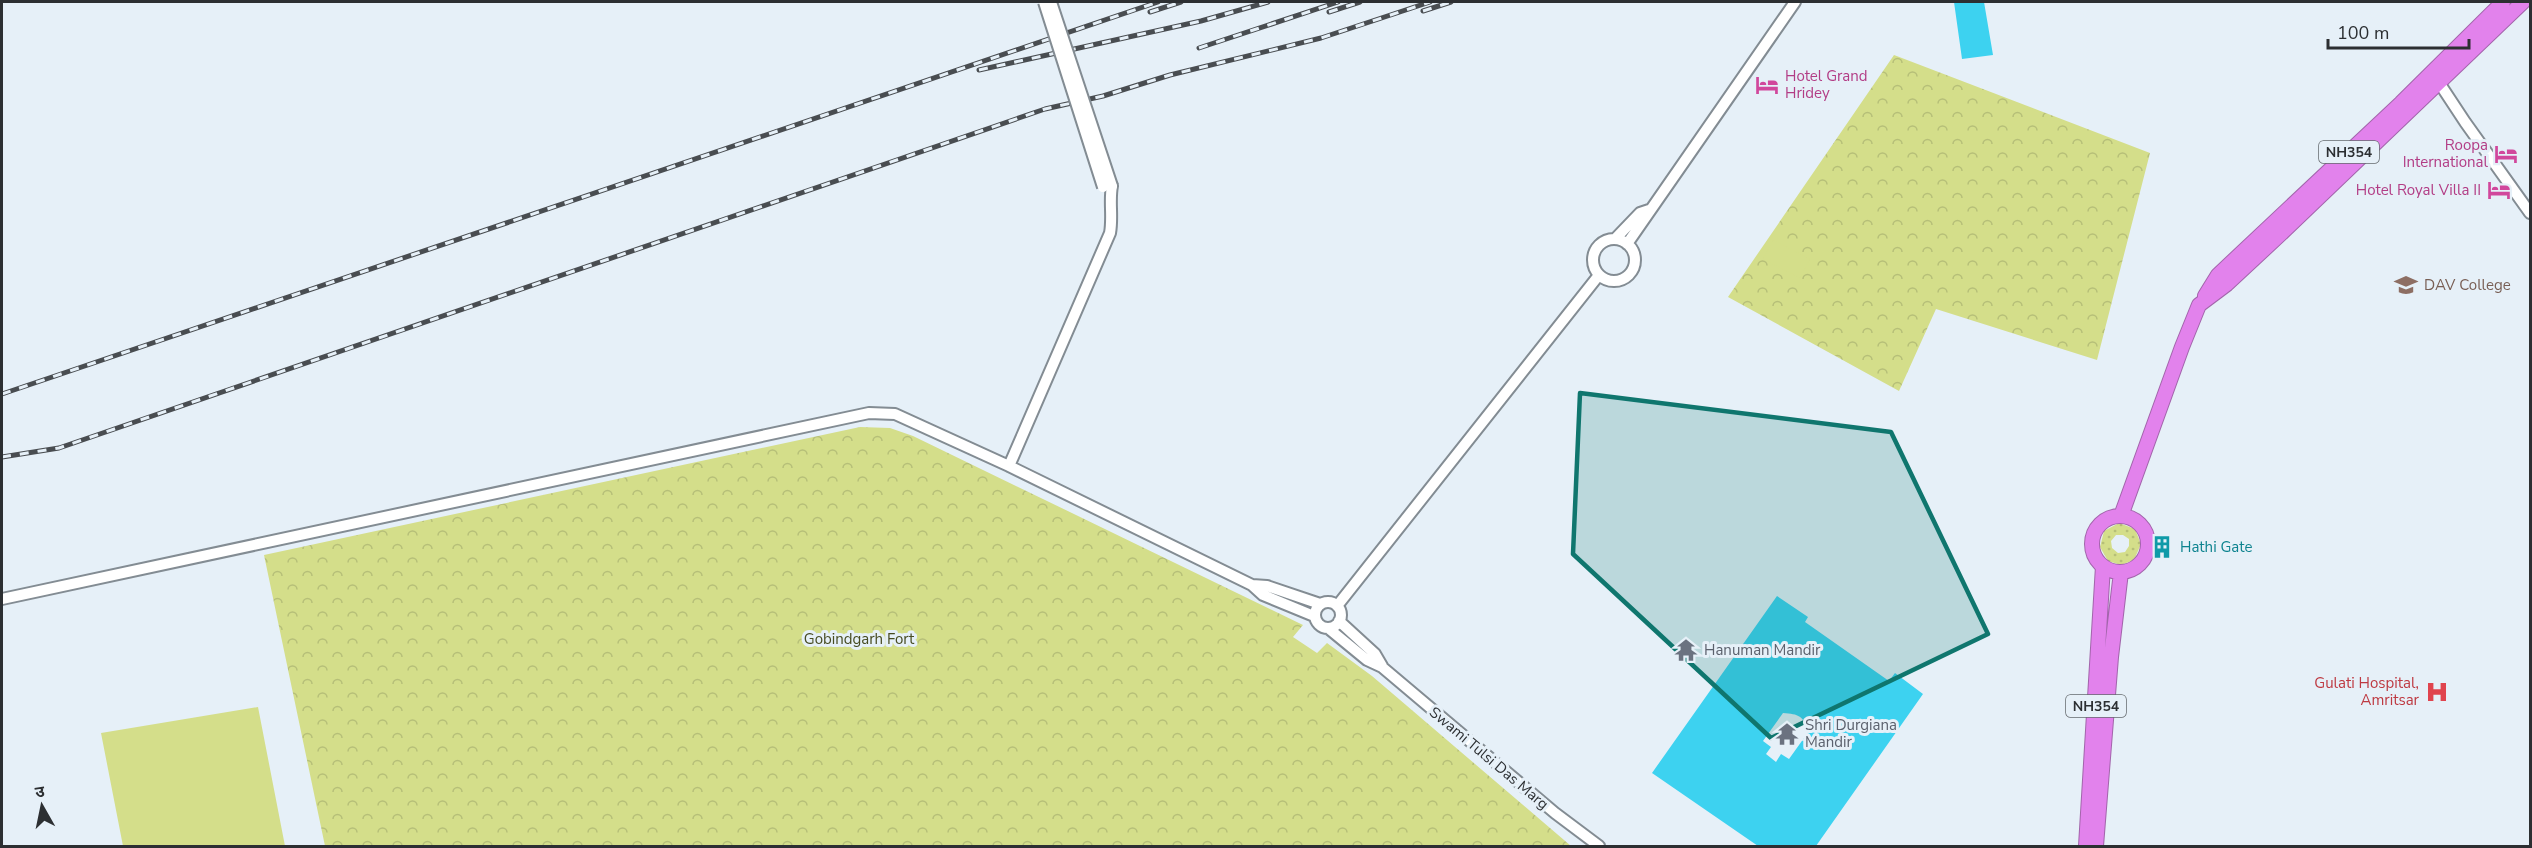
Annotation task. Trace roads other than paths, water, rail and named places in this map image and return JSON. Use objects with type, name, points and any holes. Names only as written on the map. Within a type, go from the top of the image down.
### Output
[{"type":"highway","name":"NH354","points":[[2199,306],[2227,284],[2435,76],[2503,2]]},
{"type":"highway","name":"NH354","points":[[2086,846],[2103,566],[2093,550],[2095,531],[2107,519],[2121,516],[2199,306],[2218,275],[2401,103],[2523,2]]},
{"type":"highway","points":[[2103,566],[2121,572],[2129,570],[2142,561],[2148,546],[2141,526],[2121,516]]},
{"type":"highway","name":"NH354","points":[[2096,846],[2112,645],[2121,572]]},
{"type":"street","points":[[1044,2],[1108,189]]},
{"type":"street","points":[[1008,466],[1110,232],[1112,221],[1108,189],[1051,2]]},
{"type":"street","points":[[1627,244],[1795,2]]},
{"type":"street","points":[[2435,76],[2530,213]]},
{"type":"street","points":[[1615,239],[1627,244],[1634,256],[1630,273],[1618,280],[1611,280],[1599,275],[1594,269],[1593,254],[1601,243],[1615,239],[1640,213],[1649,210]]},
{"type":"street","points":[[1337,606],[1599,275]]},
{"type":"street","points":[[2,599],[869,413],[894,414],[1008,466],[1252,585],[1263,595],[1314,615],[1320,626],[1328,628],[1366,660],[1382,667]]},
{"type":"street","points":[[1252,585],[1267,586],[1320,604],[1329,602],[1337,606],[1341,614],[1339,621],[1328,628]]},
{"type":"street","points":[[1314,615],[1320,604]]},
{"type":"street","points":[[1339,621],[1375,654],[1382,667]]},
{"type":"street","name":"Swami Tulsi Das Marg","points":[[1382,667],[1555,813],[1599,846]]},
{"type":"water","points":[[1954,2],[1984,2],[1993,55],[1962,59]]},
{"type":"water","points":[[1777,596],[1808,617],[1805,622],[1889,681],[1895,673],[1923,694],[1816,846],[1758,846],[1652,773]],"holes":[[[1783,713],[1797,715],[1805,722],[1809,731],[1789,759],[1781,754],[1776,762],[1766,754],[1771,747],[1763,741]]]},
{"type":"railway","points":[[2,394],[1158,2]]},
{"type":"railway","points":[[1150,12],[1181,2]]},
{"type":"railway","points":[[979,70],[1201,21],[1268,2]]},
{"type":"railway","points":[[1199,48],[1338,2]]},
{"type":"railway","points":[[1329,12],[1360,2]]},
{"type":"railway","points":[[2,457],[59,448],[1045,109],[1103,96],[1170,75],[1321,38],[1430,2]]},
{"type":"railway","points":[[1423,11],[1451,2]]},
{"type":"place","name":"Hotel Grand Hridey","points":[[1767,85]]},
{"type":"place","name":"Roopa International","points":[[2506,154]]},
{"type":"place","name":"Hotel Royal Villa II","points":[[2499,190]]},
{"type":"place","name":"DAV College","points":[[2406,285]]},
{"type":"place","name":"Hathi Gate","points":[[2162,547]]},
{"type":"place","name":"Hanuman Mandir","points":[[1686,650]]},
{"type":"place","name":"Gulati Hospital, Amritsar","points":[[2437,692]]},
{"type":"place","name":"Shri Durgiana Mandir","points":[[1787,734]]},
{"type":"park label","name":"Gobindgarh Fort","points":[[859,639]]}]
